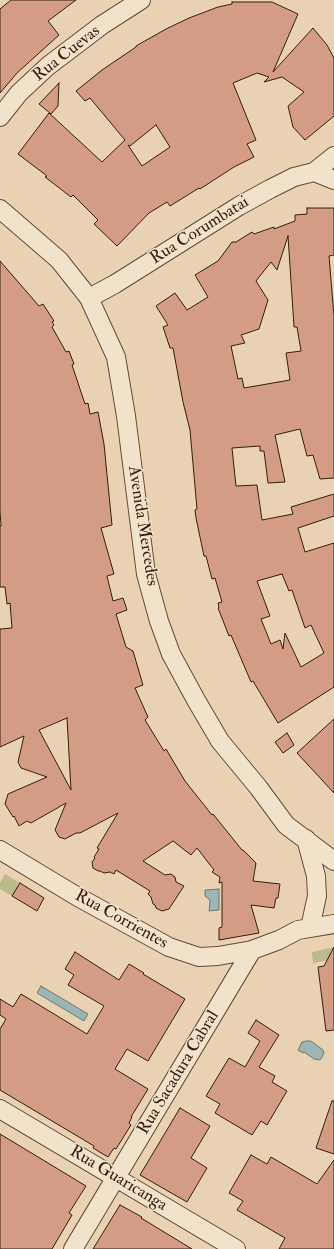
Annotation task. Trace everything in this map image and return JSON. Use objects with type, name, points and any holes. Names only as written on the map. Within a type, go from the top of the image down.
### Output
[{"type":"street","name":"Rua Cuevas","points":[[0,116],[19,93],[48,66],[102,25],[141,0]]},
{"type":"street","name":"Rua Corumbatai","points":[[90,298],[270,189],[294,178],[314,172],[334,156]]},
{"type":"street","points":[[314,172],[334,180]]},
{"type":"street","name":"Avenida Mercedes","points":[[0,209],[59,260],[90,298],[116,357],[126,416],[146,574],[159,621],[171,654],[220,741],[258,787],[286,825],[334,861]]},
{"type":"street","points":[[306,839],[316,876],[317,896],[310,928]]},
{"type":"street","name":"Rua Corrientes","points":[[0,850],[169,947],[199,957],[218,956],[252,950]]},
{"type":"street","points":[[252,950],[279,940],[298,930],[334,924]]},
{"type":"street","name":"Rua Sacadura Cabral","points":[[73,1249],[252,950]]},
{"type":"street","name":"Rua Guaricanga","points":[[0,1109],[236,1249]]},
{"type":"shaded area","points":[[5,874],[20,883],[12,896],[0,889],[0,883]]},
{"type":"shaded area","points":[[334,947],[334,959],[313,963],[312,952]]},
{"type":"water","points":[[219,889],[219,910],[209,911],[210,900],[205,896],[205,890]]},
{"type":"water","points":[[41,986],[88,1014],[84,1021],[37,993]]},
{"type":"water","points":[[311,1041],[323,1050],[324,1053],[321,1059],[314,1059],[298,1050],[302,1042]]},
{"type":"building","points":[[11,0],[76,0],[48,21],[59,35],[17,73],[0,93],[0,9]]},
{"type":"building","points":[[232,2],[272,2],[298,14],[273,72],[313,28],[327,45],[334,58],[334,116],[305,140],[293,127],[288,106],[304,92],[282,77],[264,82],[269,77],[257,73],[233,83],[256,140],[247,144],[254,157],[234,167],[170,206],[167,202],[149,213],[117,246],[94,224],[98,220],[73,195],[71,197],[18,154],[49,113],[102,162],[125,140],[90,98],[85,101],[76,91],[136,46],[166,29],[218,7],[232,4]],"holes":[[[156,125],[170,147],[142,166],[128,145],[130,146]]]},
{"type":"building","points":[[59,83],[58,106],[51,114],[39,104]]},
{"type":"building","points":[[307,208],[334,208],[334,255],[329,256],[334,316],[334,478],[320,479],[313,455],[307,456],[300,429],[275,435],[285,482],[268,483],[264,451],[260,451],[260,446],[232,448],[236,486],[257,485],[262,520],[293,514],[291,507],[334,494],[334,516],[298,528],[305,552],[334,543],[334,687],[278,723],[253,681],[251,682],[231,635],[229,636],[218,608],[218,603],[222,602],[215,578],[212,579],[206,556],[204,556],[196,518],[195,510],[197,509],[190,430],[173,348],[170,348],[163,327],[168,325],[156,306],[175,293],[187,310],[208,297],[195,275],[218,261],[232,242],[236,242],[252,232],[254,234],[274,227],[274,229],[295,221],[295,215],[307,214]],"holes":[[[288,236],[294,327],[297,327],[301,351],[286,353],[290,380],[244,388],[242,378],[238,379],[231,346],[245,343],[241,335],[259,329],[268,300],[256,281],[271,262],[277,270]],[[282,574],[289,591],[292,590],[305,628],[311,625],[324,653],[301,667],[285,633],[283,649],[280,640],[271,644],[261,619],[270,616],[257,581]]]},
{"type":"building","points":[[0,261],[39,306],[43,304],[54,321],[52,322],[54,325],[52,327],[66,352],[69,351],[85,404],[88,403],[90,414],[98,412],[104,444],[112,525],[101,528],[114,574],[107,576],[113,601],[123,598],[127,610],[116,614],[126,647],[133,651],[143,685],[135,688],[148,717],[145,720],[164,751],[166,749],[185,781],[242,850],[256,863],[253,881],[280,884],[278,898],[276,898],[274,908],[251,905],[259,933],[219,940],[219,928],[222,927],[222,882],[219,883],[220,877],[212,872],[214,870],[197,848],[191,855],[173,841],[143,861],[165,875],[171,874],[175,877],[176,882],[184,886],[169,909],[162,911],[156,908],[153,904],[151,897],[148,894],[150,891],[116,870],[114,874],[110,872],[104,873],[93,868],[92,862],[99,849],[97,848],[118,813],[80,833],[76,833],[65,839],[59,837],[55,830],[66,803],[31,823],[27,821],[19,826],[5,804],[8,794],[47,777],[21,768],[18,762],[24,736],[0,747],[0,629],[12,628],[10,603],[7,604],[5,587],[0,587]],"holes":[[[67,718],[71,790],[39,730]]]},
{"type":"building","points":[[334,719],[334,793],[297,753]]},
{"type":"building","points":[[287,733],[294,745],[283,753],[275,742]]},
{"type":"building","points":[[20,883],[44,898],[37,911],[12,896]]},
{"type":"building","points":[[334,947],[334,1030],[326,1031],[318,967],[324,966]]},
{"type":"building","points":[[75,952],[119,980],[129,964],[185,999],[148,1061],[127,1049],[115,1069],[148,1089],[131,1117],[129,1123],[131,1125],[116,1149],[114,1148],[108,1157],[93,1148],[94,1146],[0,1090],[0,1029],[6,1019],[0,1015],[0,999],[13,1007],[21,994],[87,1034],[104,1006],[68,985],[74,975],[65,969]]},
{"type":"building","points":[[256,1020],[279,1035],[259,1067],[275,1076],[272,1082],[287,1091],[267,1125],[261,1121],[252,1135],[215,1113],[220,1104],[206,1096],[229,1058],[245,1067],[260,1041],[248,1033]]},
{"type":"building","points":[[332,1101],[334,1101],[334,1154],[316,1148]]},
{"type":"building","points":[[180,1108],[210,1126],[191,1158],[207,1168],[187,1202],[140,1175]]},
{"type":"building","points":[[0,1134],[86,1186],[69,1213],[72,1215],[52,1249],[0,1249]]},
{"type":"building","points":[[251,1155],[267,1164],[271,1157],[317,1184],[334,1160],[334,1249],[279,1249],[285,1238],[237,1210],[243,1201],[229,1193]]},
{"type":"building","points":[[120,1205],[142,1217],[141,1218],[192,1249],[93,1249]]}]
